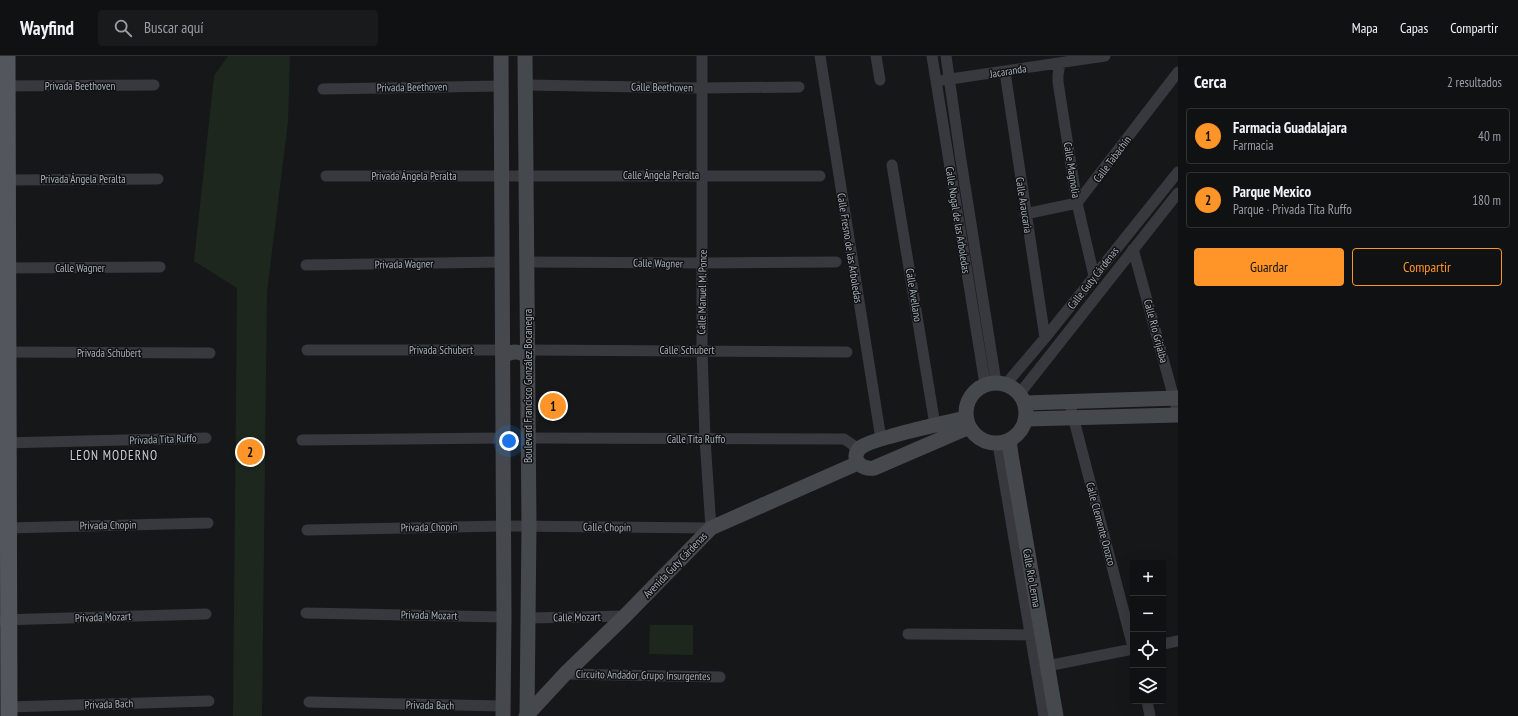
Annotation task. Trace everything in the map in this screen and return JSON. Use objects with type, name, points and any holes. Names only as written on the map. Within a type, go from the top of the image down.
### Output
[{"type":"main road","points":[[7,56],[4,86],[7,180],[4,268],[4,443],[8,528],[4,620],[8,711]]},
{"type":"street","points":[[501,56],[504,617],[503,711]]},
{"type":"street","name":"Boulevard Francisco González Bocanegra","points":[[525,56],[525,176],[528,353],[528,618],[526,716]]},
{"type":"street","name":"Calle Manuel M. Ponce","points":[[702,56],[702,350],[705,439],[711,528]]},
{"type":"street","name":"Calle Fresno de las Arboledas","points":[[820,56],[881,439]]},
{"type":"street","points":[[876,56],[880,80]]},
{"type":"street","name":"Calle Nogal de las Arboledas","points":[[932,56],[935,81],[996,383]]},
{"type":"street","name":"Calle Nogal de las Arboledas","points":[[946,56],[996,383]]},
{"type":"street","name":"Jacaranda","points":[[935,81],[1105,56]]},
{"type":"street","name":"Calle Magnolia","points":[[1060,63],[1058,82],[1077,203],[1094,276]]},
{"type":"street","name":"Calle Araucaria","points":[[1004,72],[1045,338]]},
{"type":"street","name":"Calle Tabachín","points":[[1077,203],[1178,72]]},
{"type":"street","name":"Privada Beethoven","points":[[4,86],[154,85]]},
{"type":"street","name":"Calle Beethoven","points":[[525,85],[702,88],[799,87]]},
{"type":"street","name":"Privada Beethoven","points":[[323,89],[501,86]]},
{"type":"street","name":"Calle Avellano","points":[[892,165],[935,426]]},
{"type":"street","name":"Calle Guty Cárdenas","points":[[996,383],[1045,338],[1178,172]]},
{"type":"street","name":"Privada Ángela Peralta","points":[[326,176],[502,176]]},
{"type":"street","name":"Calle Ángela Peralta","points":[[502,176],[820,176]]},
{"type":"street","name":"Privada Ángela Peralta","points":[[7,180],[158,179]]},
{"type":"street","name":"Calle Guty Cárdenas","points":[[1022,398],[1133,249],[1178,193]]},
{"type":"street","points":[[1025,214],[1077,203]]},
{"type":"street","name":"Calle Río Grijalba","points":[[1133,249],[1176,398],[1178,414]]},
{"type":"street","name":"Privada Wagner","points":[[306,266],[501,262]]},
{"type":"street","name":"Calle Wagner","points":[[527,262],[836,262]]},
{"type":"street","name":"Calle Wagner","points":[[4,268],[160,267]]},
{"type":"street","name":"Privada Schubert","points":[[306,350],[503,353]]},
{"type":"street","name":"Calle Schubert","points":[[528,353],[702,350],[847,352]]},
{"type":"street","name":"Privada Schubert","points":[[4,352],[210,353]]},
{"type":"street","points":[[503,353],[528,353]]},
{"type":"street","points":[[996,383],[1014,388],[1022,398],[1026,411],[1026,419],[1023,428],[1017,435],[1004,442],[986,442],[976,436],[967,422],[966,409],[972,394],[977,388],[996,383]]},
{"type":"street","points":[[1022,398],[1069,401],[1176,398]]},
{"type":"street","name":"Calle Clemente Orozco","points":[[1069,401],[1130,637]]},
{"type":"street","points":[[1026,419],[1073,419],[1178,414]]},
{"type":"street","points":[[857,457],[862,467],[868,469],[874,468],[967,422]]},
{"type":"street","name":"Avenida Guty Cárdenas","points":[[526,716],[565,674],[625,616],[711,528],[857,457],[860,447],[865,444],[935,426],[967,422]]},
{"type":"street","name":"Privada Tita Ruffo","points":[[4,443],[206,438]]},
{"type":"street","points":[[302,440],[503,438]]},
{"type":"street","name":"Calle Tita Ruffo","points":[[528,438],[844,439],[853,445],[857,457]]},
{"type":"street","name":"Calle Río Lerma","points":[[1004,442],[1010,454],[1036,635],[1044,716]]},
{"type":"street","name":"Privada Chopin","points":[[8,528],[208,523]]},
{"type":"street","name":"Calle Chopin","points":[[503,526],[711,528]]},
{"type":"street","name":"Privada Chopin","points":[[307,530],[503,526]]},
{"type":"street","name":"Privada Mozart","points":[[306,613],[504,617]]},
{"type":"street","name":"Privada Mozart","points":[[4,620],[206,614]]},
{"type":"street","name":"Calle Mozart","points":[[528,618],[625,616]]},
{"type":"street","points":[[908,634],[1036,635]]},
{"type":"street","name":"Calle Río Lerma","points":[[1036,635],[1047,666],[1056,716]]},
{"type":"street","points":[[1166,643],[1178,641]]},
{"type":"street","points":[[1047,666],[1130,649]]},
{"type":"street","name":"Circuito Andador Grupo Insurgentes","points":[[565,674],[720,676]]},
{"type":"street","name":"Privada Bach","points":[[8,711],[209,701]]},
{"type":"street","name":"Privada Bach","points":[[309,702],[503,711]]},
{"type":"street","points":[[1148,704],[1150,716]]},
{"type":"shaded area","points":[[228,56],[290,56],[288,122],[267,292],[262,716],[233,716],[237,288],[194,261],[214,76]]},
{"type":"shaded area","points":[[650,625],[693,625],[693,655],[649,654]]},
{"type":"place","name":"Farmacia Guadalajara","points":[[553,406]]},
{"type":"place","name":"Parque Mexico","points":[[250,452]]},
{"type":"district","name":"LEON MODERNO","points":[[114,455]]}]
